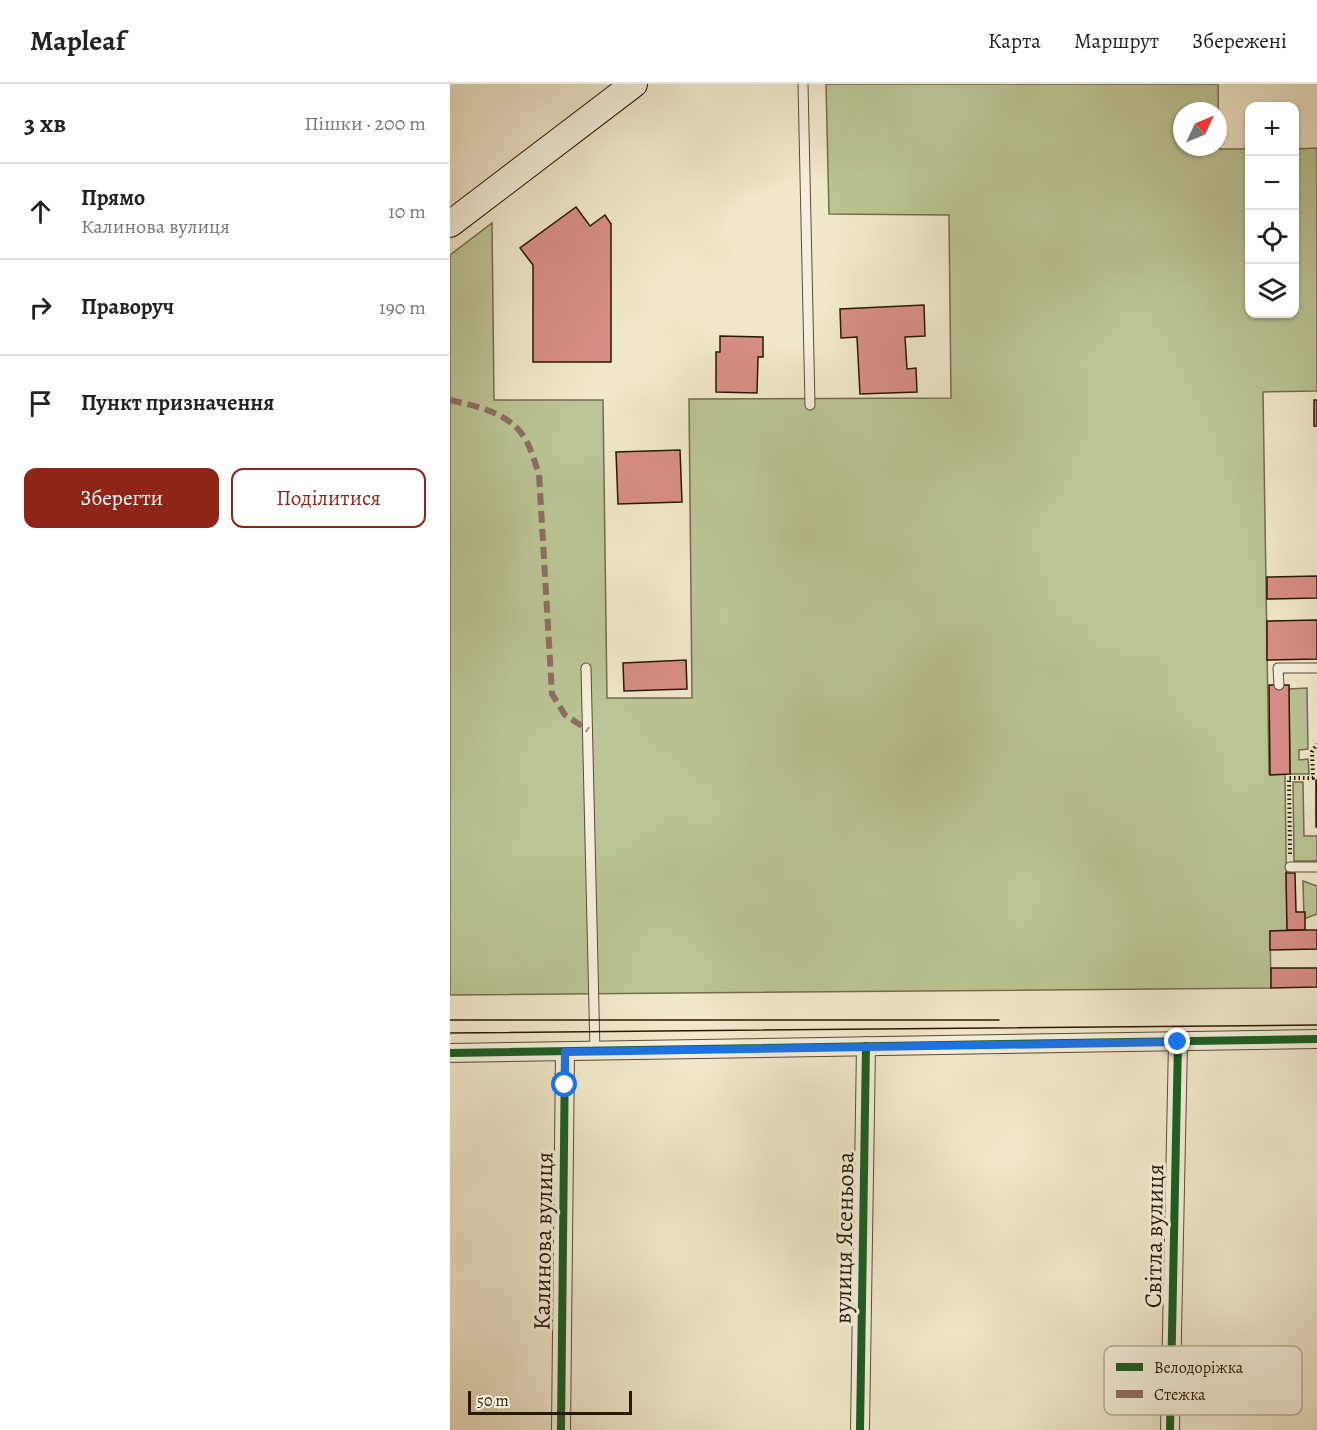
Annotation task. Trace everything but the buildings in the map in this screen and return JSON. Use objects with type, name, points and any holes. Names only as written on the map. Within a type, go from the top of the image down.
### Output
[{"type":"main road","points":[[450,224],[634,84]]},
{"type":"street","points":[[450,1053],[1317,1039]]},
{"type":"street","name":"Світла вулиця","points":[[1172,1346],[1178,1042]]},
{"type":"street","name":"вулиця Ясеньова","points":[[860,1430],[866,1046]]},
{"type":"street","name":"Калинова вулиця","points":[[561,1430],[565,1052]]},
{"type":"street","name":"Світла вулиця","points":[[1170,1415],[1170,1430]]},
{"type":"lane","points":[[802,84],[810,405]]},
{"type":"lane","points":[[586,668],[595,1052]]},
{"type":"lane","points":[[1279,685],[1278,668],[1317,668]]},
{"type":"lane","points":[[1290,867],[1317,867]]},
{"type":"path","points":[[1290,867],[1289,778],[1313,778],[1312,752],[1317,744]]},
{"type":"green space","points":[[826,84],[1218,84],[1218,102],[1173,102],[1173,156],[1227,156],[1227,149],[1245,149],[1245,318],[1299,318],[1299,149],[1317,148],[1317,391],[1263,392],[1269,774],[1285,774],[1287,930],[1270,931],[1271,988],[450,995],[450,255],[492,223],[494,400],[603,400],[607,698],[692,698],[689,399],[951,398],[949,215],[829,214]]},
{"type":"green space","points":[[1307,688],[1308,749],[1299,750],[1299,760],[1308,759],[1309,774],[1290,774],[1289,689]]},
{"type":"green space","points":[[1293,782],[1303,782],[1304,836],[1317,836],[1317,861],[1294,861]]},
{"type":"green space","points":[[1303,881],[1317,886],[1317,914],[1304,919]]},
{"type":"tram line","points":[[450,1020],[999,1020]]},
{"type":"tram line","points":[[450,1033],[1317,1025]]},
{"type":"marked path","points":[[450,400],[483,409],[504,418],[521,432],[527,442],[539,474],[552,694],[565,715],[588,730]]},
{"type":"cycle path","points":[[450,1053],[1317,1039]]},
{"type":"cycle path","points":[[1172,1346],[1178,1042]]},
{"type":"cycle path","points":[[860,1430],[866,1046]]},
{"type":"cycle path","points":[[561,1430],[565,1052]]},
{"type":"cycle path","points":[[1170,1415],[1170,1430]]},
{"type":"route","points":[[565,1085],[565,1052],[1178,1042]]}]
